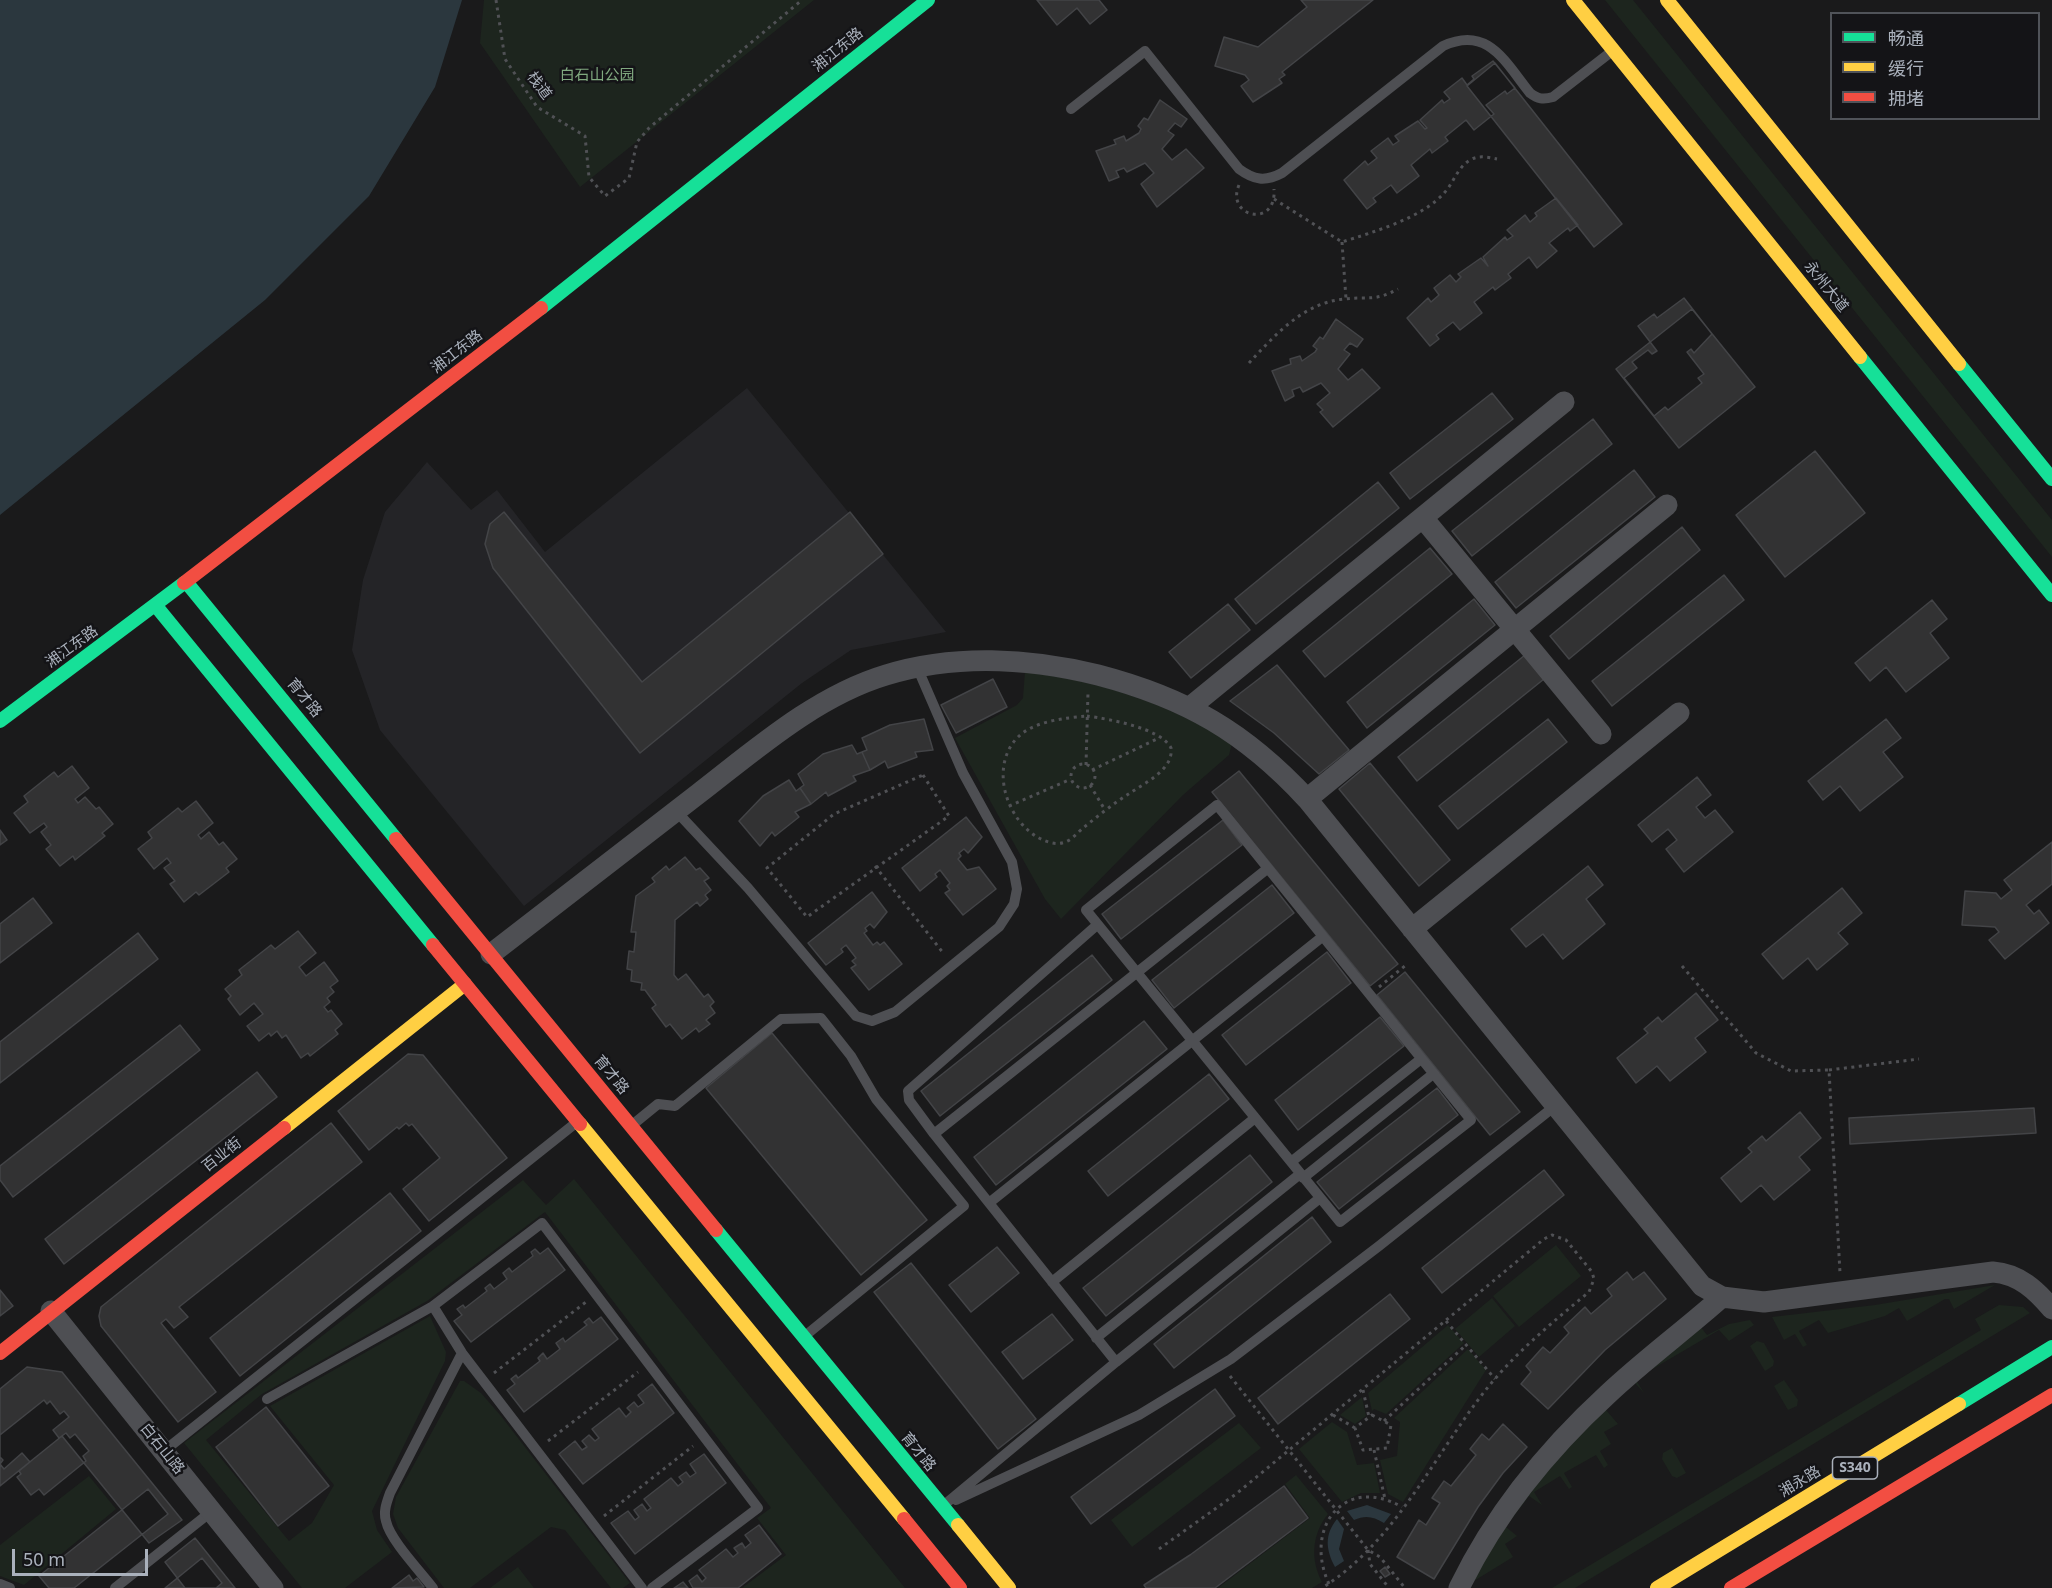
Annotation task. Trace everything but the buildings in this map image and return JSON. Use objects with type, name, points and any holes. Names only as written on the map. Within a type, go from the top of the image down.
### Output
[{"type":"main road","name":"湘江东路","points":[[0,721],[188,583],[632,236],[928,0]]},
{"type":"main road","name":"永州大道","points":[[1574,0],[2052,595]]},
{"type":"main road","points":[[1667,0],[2052,479]]},
{"type":"main road","name":"育才路","points":[[188,583],[1009,1588]]},
{"type":"main road","points":[[156,606],[960,1588]]},
{"type":"main road","name":"百业街","points":[[0,1353],[465,984]]},
{"type":"main road","name":"湘永路","points":[[1657,1588],[2052,1347]]},
{"type":"main road","name":"S340","points":[[1731,1588],[2052,1395]]},
{"type":"street","points":[[1189,708],[1564,402]]},
{"type":"street","points":[[1307,799],[1667,505]]},
{"type":"street","points":[[1423,518],[1601,734]]},
{"type":"street","points":[[491,954],[768,740],[855,687],[885,675],[917,668],[972,661],[1016,662],[1086,672],[1156,694],[1225,726],[1254,748],[1307,799],[1702,1286],[1722,1297],[1764,1302],[1993,1272],[2003,1273],[2022,1281],[2052,1309]]},
{"type":"street","points":[[1412,929],[1679,713]]},
{"type":"street","points":[[1459,1588],[1506,1508],[1552,1450],[1609,1392],[1722,1297]]},
{"type":"street","name":"白石山路","points":[[51,1311],[273,1588]]},
{"type":"lane","points":[[1071,109],[1145,51],[1239,169],[1248,175],[1268,179],[1282,173],[1443,46],[1456,40],[1468,38],[1490,46],[1537,99],[1553,97],[1614,50]]},
{"type":"lane","points":[[676,811],[748,888],[856,1016],[872,1021],[895,1012],[1008,918],[1014,904],[1016,876],[1012,862],[963,773],[917,668]]},
{"type":"lane","points":[[1217,805],[1471,1120],[1340,1222],[1097,924],[1086,910],[1217,805]]},
{"type":"lane","points":[[934,1134],[1267,869]]},
{"type":"lane","points":[[1097,924],[908,1091],[909,1100],[934,1134],[1116,1362]]},
{"type":"lane","points":[[989,1203],[1322,937]]},
{"type":"lane","points":[[631,1126],[658,1104],[675,1106],[781,1019],[821,1018],[851,1056],[876,1099],[964,1206],[803,1337]]},
{"type":"lane","points":[[1291,1162],[1421,1059]]},
{"type":"lane","points":[[1096,1338],[1433,1074]]},
{"type":"lane","points":[[942,1507],[1129,1420],[1221,1365],[1379,1246],[1555,1106]]},
{"type":"lane","points":[[1052,1282],[1255,1118]]},
{"type":"lane","points":[[164,1451],[577,1122]]},
{"type":"lane","points":[[942,1507],[1116,1362],[1320,1198]]},
{"type":"lane","points":[[267,1399],[433,1306],[542,1222],[758,1508],[652,1588]]},
{"type":"lane","points":[[433,1306],[483,1382],[642,1588]]},
{"type":"lane","points":[[433,1588],[391,1533],[386,1522],[385,1507],[390,1492],[462,1353]]},
{"type":"lane","points":[[115,1588],[212,1511]]},
{"type":"lane","points":[[0,1584],[10,1588]]},
{"type":"path","name":"栈道","points":[[496,0],[505,59],[537,107],[585,136],[589,177],[605,196],[629,178],[637,142],[649,128],[802,0]]},
{"type":"path","points":[[1342,243],[1381,230],[1421,210],[1445,193],[1460,168],[1471,159],[1484,156],[1497,159]]},
{"type":"path","points":[[1248,175],[1240,183],[1236,192],[1237,202],[1244,211],[1252,215],[1264,213],[1274,199],[1274,188],[1268,179]]},
{"type":"path","points":[[1274,199],[1342,243]]},
{"type":"path","points":[[1342,243],[1346,299]]},
{"type":"path","points":[[1249,363],[1291,321],[1329,302],[1346,299],[1372,300],[1398,289]]},
{"type":"path","points":[[1086,672],[1086,765]]},
{"type":"path","points":[[1087,716],[1143,729],[1162,736],[1172,753],[1159,773],[1105,810],[1066,842],[1049,843],[1028,832],[1017,821],[1009,806],[1004,779],[1011,747],[1017,737],[1050,722],[1087,716]]},
{"type":"path","points":[[1092,770],[1162,736]]},
{"type":"path","points":[[1071,779],[1077,787],[1090,785],[1094,780],[1092,770],[1086,765]]},
{"type":"path","points":[[1009,806],[1071,779],[1075,767],[1086,765]]},
{"type":"path","points":[[923,775],[949,816],[875,866],[807,917],[767,868],[834,814],[923,775]]},
{"type":"path","points":[[1090,785],[1105,810]]},
{"type":"path","points":[[875,866],[953,965]]},
{"type":"path","points":[[1369,994],[1406,965]]},
{"type":"path","points":[[1682,966],[1756,1053],[1791,1071],[1829,1070],[1919,1059]]},
{"type":"path","points":[[1829,1070],[1841,1293]]},
{"type":"path","points":[[1159,1549],[1236,1494],[1544,1239],[1552,1236],[1566,1239],[1592,1272],[1593,1284],[1589,1292],[1546,1327],[1495,1379],[1402,1508],[1368,1550],[1322,1588]]},
{"type":"path","points":[[483,1382],[597,1294]]},
{"type":"path","points":[[1446,1321],[1495,1379]]},
{"type":"path","points":[[1384,1421],[1466,1345]]},
{"type":"path","points":[[536,1450],[649,1364]]},
{"type":"path","points":[[1221,1365],[1368,1550],[1380,1557],[1406,1588]]},
{"type":"path","points":[[1363,1390],[1369,1418]]},
{"type":"path","points":[[1333,1415],[1355,1428],[1363,1450],[1387,1448],[1391,1425],[1372,1415],[1355,1428]]},
{"type":"path","points":[[593,1524],[705,1437]]},
{"type":"path","points":[[1374,1450],[1385,1499]]},
{"type":"path","points":[[1329,1584],[1320,1559],[1319,1546],[1324,1528],[1336,1510],[1360,1498],[1385,1499],[1402,1508]]},
{"type":"path","points":[[1368,1550],[1370,1564],[1389,1588]]},
{"type":"shaded area","points":[[0,0],[462,0],[435,87],[369,196],[265,300],[0,515]]},
{"type":"shaded area","points":[[747,388],[946,632],[851,650],[802,683],[524,906],[380,730],[352,650],[363,580],[385,512],[427,462],[471,510],[497,490],[545,552]]},
{"type":"shaded area","points":[[1367,1505],[1391,1514],[1384,1523],[1369,1517],[1354,1520],[1347,1511]]},
{"type":"shaded area","points":[[1337,1519],[1344,1529],[1339,1549],[1344,1561],[1335,1567],[1328,1549],[1328,1537]]},
{"type":"green space","name":"白石山公园","points":[[484,0],[814,0],[580,187],[480,43]]},
{"type":"green space","points":[[1605,0],[1633,0],[2052,520],[2052,557]]},
{"type":"green space","points":[[1025,672],[1080,681],[1132,696],[1182,716],[1232,743],[1229,755],[1183,795],[1061,919],[1045,899],[955,738],[1017,705],[1023,698]]},
{"type":"green space","points":[[574,1179],[905,1588],[742,1588],[786,1555],[757,1518],[771,1508],[545,1212],[427,1301],[262,1394],[206,1440],[289,1541],[312,1523],[334,1485],[270,1406],[430,1316],[446,1352],[445,1361],[372,1511],[377,1530],[392,1552],[345,1588],[302,1588],[184,1443],[523,1180],[546,1205]]},
{"type":"green space","points":[[1556,1245],[1581,1276],[1519,1327],[1493,1296]]},
{"type":"green space","points":[[1995,1285],[1954,1309],[1949,1299],[1945,1299],[1907,1321],[1899,1308],[1885,1316],[1828,1333],[1819,1320],[1799,1331],[1807,1345],[1803,1347],[1795,1334],[1784,1340],[1772,1317],[1875,1305]]},
{"type":"green space","points":[[1492,1298],[1515,1326],[1479,1357],[1455,1329]]},
{"type":"green space","points":[[1999,1305],[2023,1307],[2030,1313],[1575,1588],[1552,1588],[1981,1330],[1975,1319]]},
{"type":"green space","points":[[1750,1320],[1754,1325],[1729,1341],[1719,1330],[1638,1378],[1700,1326],[1707,1335],[1729,1324]]},
{"type":"green space","points":[[1448,1325],[1464,1343],[1386,1414],[1374,1409],[1372,1411],[1368,1393]]},
{"type":"green space","points":[[1757,1341],[1764,1343],[1774,1361],[1773,1366],[1765,1371],[1750,1346]]},
{"type":"green space","points":[[1468,1349],[1486,1370],[1403,1502],[1388,1494],[1380,1460],[1397,1456],[1400,1422],[1394,1418]]},
{"type":"green space","points":[[1636,1380],[1644,1393],[1634,1382],[1606,1410],[1618,1424],[1604,1432],[1611,1444],[1600,1451],[1608,1465],[1604,1468],[1596,1455],[1564,1473],[1572,1487],[1569,1489],[1560,1476],[1534,1492],[1542,1505],[1529,1496],[1506,1527],[1517,1536],[1505,1544],[1513,1557],[1469,1584],[1506,1519],[1589,1420]]},
{"type":"green space","points":[[1784,1380],[1798,1400],[1797,1406],[1788,1410],[1774,1386]]},
{"type":"green space","points":[[460,1381],[464,1381],[481,1393],[501,1416],[630,1583],[623,1588],[611,1588],[565,1530],[551,1527],[470,1588],[444,1588],[398,1528],[393,1514],[396,1497]]},
{"type":"green space","points":[[1362,1397],[1366,1416],[1355,1424],[1340,1415]]},
{"type":"green space","points":[[1332,1422],[1347,1432],[1357,1465],[1374,1463],[1380,1493],[1361,1493],[1342,1502],[1299,1449]]},
{"type":"green space","points":[[1239,1423],[1261,1448],[1132,1547],[1111,1520]]},
{"type":"green space","points":[[1672,1448],[1686,1473],[1677,1478],[1672,1476],[1662,1459],[1663,1453]]},
{"type":"green space","points":[[1296,1475],[1328,1514],[1319,1530],[1314,1547],[1314,1556],[1322,1582],[1312,1588],[1218,1588],[1310,1518],[1285,1484]]},
{"type":"green space","points":[[89,1476],[116,1509],[24,1585],[0,1576],[0,1545]]},
{"type":"green space","points":[[518,1567],[534,1588],[490,1588]]},
{"type":"traffic: fast","points":[[541,308],[928,0]]},
{"type":"traffic: fast","points":[[1860,357],[2052,595]]},
{"type":"traffic: fast","points":[[1959,364],[2052,479]]},
{"type":"traffic: fast","points":[[0,721],[184,583]]},
{"type":"traffic: fast","points":[[187,583],[396,839]]},
{"type":"traffic: fast","points":[[156,606],[433,945]]},
{"type":"traffic: fast","points":[[716,1230],[958,1525]]},
{"type":"traffic: fast","points":[[1959,1404],[2052,1347]]},
{"type":"traffic: slow","points":[[1573,0],[1860,357]]},
{"type":"traffic: slow","points":[[1667,0],[1959,364]]},
{"type":"traffic: slow","points":[[284,1128],[465,984]]},
{"type":"traffic: slow","points":[[580,1124],[904,1519]]},
{"type":"traffic: slow","points":[[1657,1588],[1959,1404]]},
{"type":"traffic: slow","points":[[958,1525],[1009,1588]]},
{"type":"traffic: jam","points":[[184,583],[541,308]]},
{"type":"traffic: jam","points":[[396,839],[716,1230]]},
{"type":"traffic: jam","points":[[433,945],[580,1124]]},
{"type":"traffic: jam","points":[[0,1353],[284,1128]]},
{"type":"traffic: jam","points":[[1731,1588],[2052,1395]]},
{"type":"traffic: jam","points":[[904,1519],[960,1588]]}]
